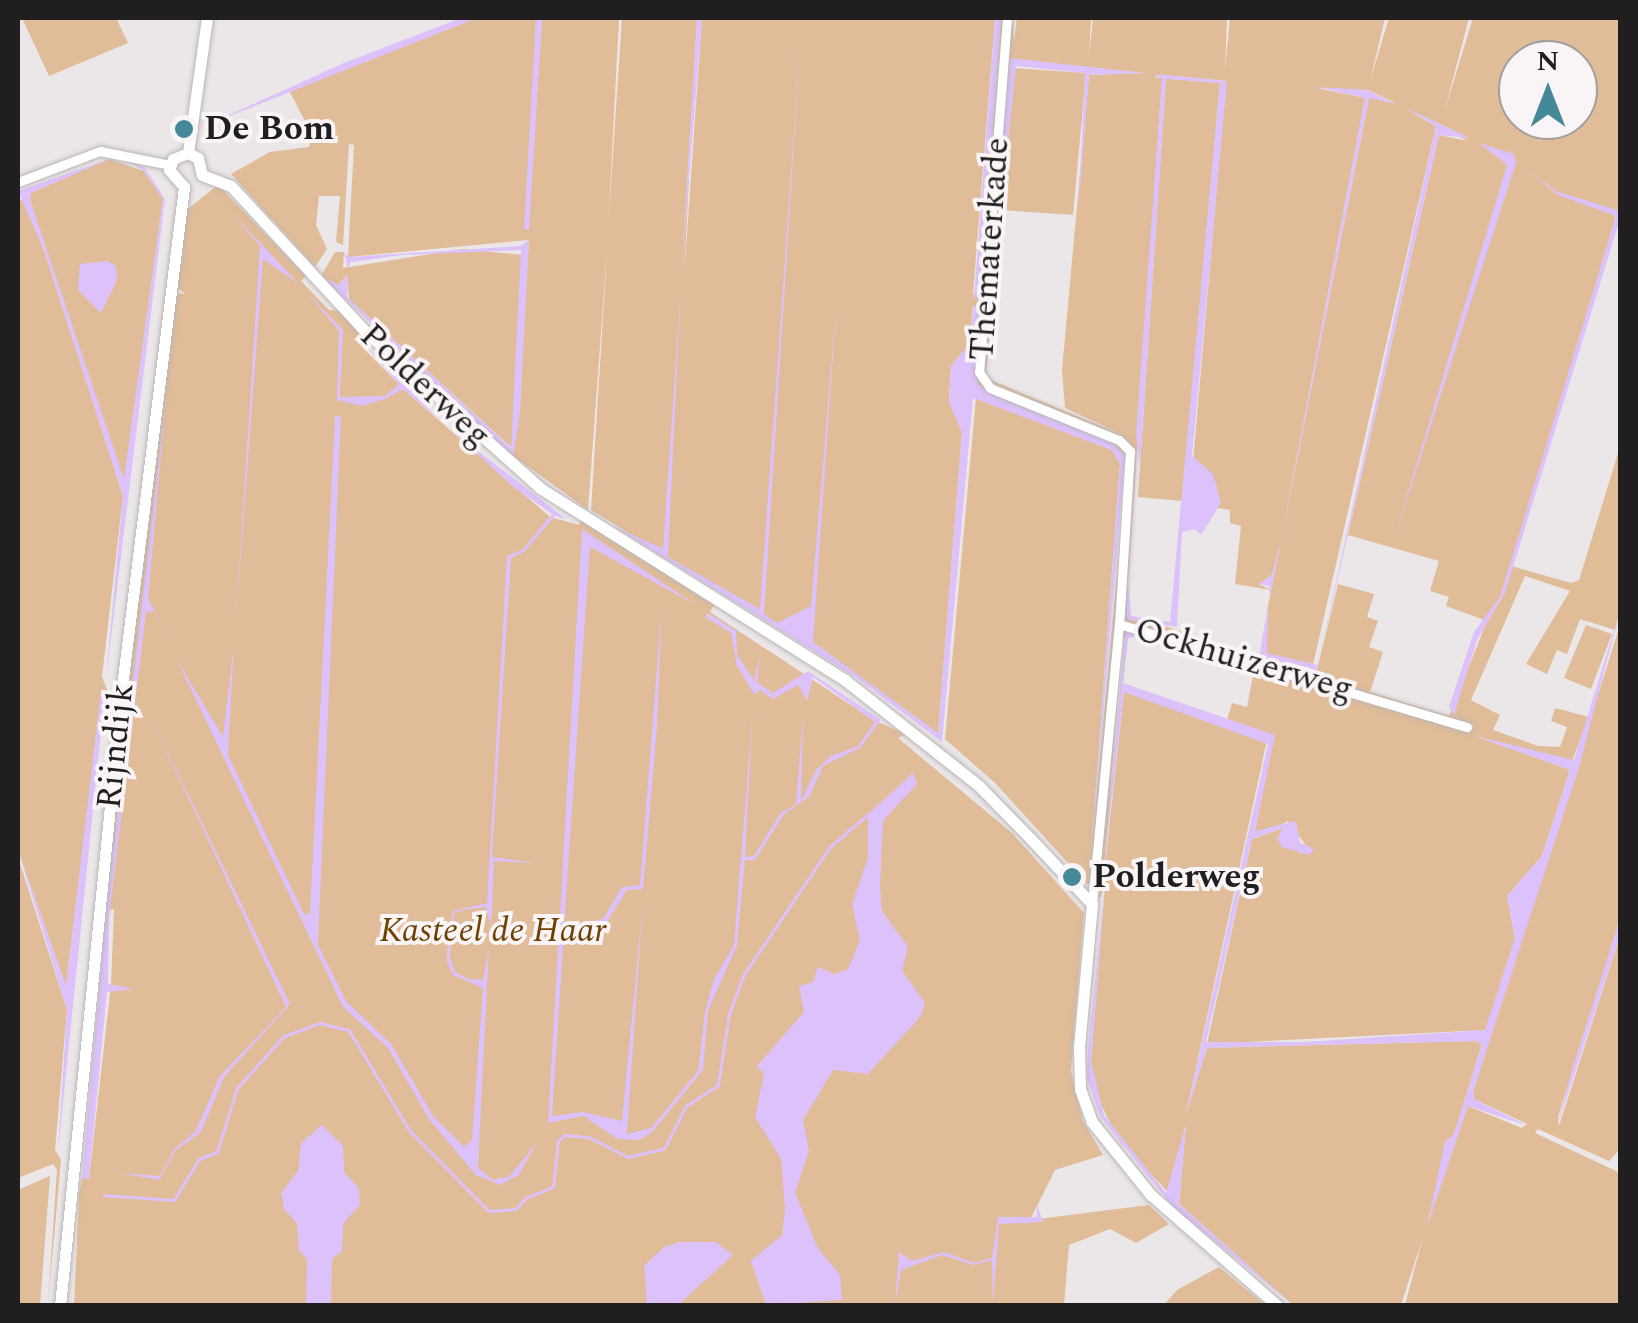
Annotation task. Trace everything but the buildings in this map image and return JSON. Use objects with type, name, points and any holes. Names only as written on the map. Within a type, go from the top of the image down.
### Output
[{"type":"street","points":[[188,153],[207,18]]},
{"type":"street","name":"Thematerkade","points":[[1007,18],[979,372],[984,385],[1118,440],[1130,451],[1119,624]]},
{"type":"street","points":[[18,182],[100,151],[170,165],[188,153]]},
{"type":"street","points":[[170,165],[171,179],[184,187],[202,175],[198,158],[188,153]]},
{"type":"street","name":"Polderweg","points":[[202,175],[231,186],[313,279],[461,424],[579,515],[845,680],[979,786],[1092,904]]},
{"type":"street","name":"Rijndijk","points":[[60,1306],[122,686],[184,187]]},
{"type":"street","name":"Ockhuizerweg","points":[[1278,1306],[1151,1196],[1092,1122],[1080,1090],[1078,1048],[1119,624],[1154,629],[1467,727]]},
{"type":"green space","points":[[22,18],[116,18],[128,43],[49,76]]},
{"type":"green space","points":[[477,18],[536,18],[528,230],[542,18],[619,18],[608,229],[622,18],[697,18],[684,277],[702,18],[995,18],[973,294],[981,297],[1001,18],[1013,18],[1014,42],[1017,18],[1091,18],[1089,58],[1093,18],[1227,18],[1225,70],[1230,18],[1385,18],[1370,81],[1389,18],[1469,18],[1444,113],[1473,18],[1620,18],[1620,212],[1581,203],[1615,213],[1615,221],[1511,566],[1571,583],[1579,580],[1620,447],[1620,611],[1615,630],[1580,619],[1567,654],[1557,650],[1547,674],[1526,664],[1570,591],[1525,576],[1471,700],[1500,715],[1493,730],[1538,746],[1560,747],[1567,727],[1551,721],[1555,708],[1589,717],[1572,761],[1475,736],[1570,770],[1542,856],[1507,896],[1515,938],[1486,1030],[1207,1044],[1252,839],[1284,828],[1293,848],[1302,854],[1305,844],[1288,821],[1266,833],[1255,831],[1274,736],[1227,720],[1232,703],[1247,707],[1254,670],[1260,671],[1130,631],[1122,641],[1104,876],[1124,692],[1267,740],[1186,1114],[1207,1048],[1476,1041],[1482,1044],[1426,1225],[1468,1106],[1522,1128],[1527,1124],[1474,1099],[1473,1092],[1620,625],[1620,919],[1558,1117],[1559,1126],[1620,936],[1620,1149],[1609,1161],[1538,1129],[1535,1133],[1620,1173],[1620,1305],[1405,1305],[1423,1237],[1401,1305],[1293,1305],[1179,1204],[1186,1124],[1169,1193],[1120,1142],[1095,1093],[1091,1061],[1105,886],[1100,898],[995,783],[945,739],[976,397],[1112,450],[1120,464],[1090,865],[1127,467],[1125,455],[978,385],[978,307],[973,306],[969,345],[951,366],[949,397],[962,433],[938,734],[812,647],[813,612],[777,623],[591,510],[608,237],[588,510],[512,455],[529,240],[348,257],[354,145],[349,144],[343,245],[336,242],[340,196],[319,196],[316,225],[327,249],[315,267],[231,174],[270,152],[309,147],[311,133],[289,90]],"holes":[[[1010,59],[1144,73],[1089,75],[1062,370],[1065,408],[1125,436],[986,378]],[[1154,77],[1226,81],[1193,462],[1216,483],[1218,508],[1230,510],[1230,523],[1241,526],[1235,584],[1271,590],[1259,584],[1272,575],[1281,542],[1268,606],[1266,653],[1312,669],[1436,126],[1403,108],[1468,141],[1439,135],[1348,535],[1439,561],[1430,591],[1449,597],[1446,606],[1487,621],[1449,716],[1370,692],[1383,652],[1369,647],[1378,621],[1367,617],[1374,594],[1338,584],[1316,674],[1126,614],[1162,78]],[[1317,88],[1368,90],[1395,103],[1369,98],[1283,533],[1365,98]]]},
{"type":"green space","points":[[1012,68],[1086,73],[1073,215],[1001,210]]},
{"type":"green space","points":[[1166,78],[1220,83],[1182,501],[1138,497]]},
{"type":"green space","points":[[109,159],[144,171],[163,199],[124,481],[30,200],[30,193]]},
{"type":"green space","name":"Kasteel de Haar","points":[[218,185],[306,276],[301,281],[329,310],[341,311],[369,339],[361,346],[399,384],[397,392],[403,389],[550,517],[579,525],[581,519],[714,605],[710,612],[875,721],[906,734],[898,738],[1012,833],[1084,913],[1071,1070],[1083,1121],[1103,1155],[1055,1170],[1030,1220],[1149,1205],[1169,1224],[1136,1243],[1110,1229],[1069,1245],[1064,1305],[74,1306],[79,1195],[82,1179],[89,1179],[111,985],[114,909],[106,910],[128,678],[175,293],[185,294],[176,286],[184,212]]},
{"type":"green space","points":[[18,200],[25,200],[45,253],[123,496],[102,677],[108,692],[102,692],[66,986],[18,850]]},
{"type":"green space","points":[[462,249],[524,255],[512,448],[349,299],[347,276],[338,285],[321,276],[335,252],[344,252],[343,268]]},
{"type":"green space","points":[[1586,625],[1612,634],[1591,689],[1564,678]]},
{"type":"green space","points":[[18,857],[67,1010],[55,1150],[61,1160],[48,1305],[57,1170],[53,1164],[18,1178]]},
{"type":"green space","points":[[50,1176],[40,1305],[18,1305],[18,1190]]},
{"type":"green space","points":[[1219,1267],[1265,1305],[1164,1305],[1177,1290]]},
{"type":"shaded area","points":[[461,18],[477,18],[209,124],[344,63]]},
{"type":"shaded area","points":[[536,18],[542,18],[529,230],[524,229]]},
{"type":"shaded area","points":[[697,18],[702,18],[681,278]]},
{"type":"shaded area","points":[[802,18],[764,614],[777,623],[811,606],[837,297],[813,642],[938,733],[962,433],[949,402],[951,366],[969,345],[974,305],[979,308],[978,385],[1110,440],[1125,456],[1090,865],[1120,464],[1112,450],[973,398],[942,742],[860,680],[610,524],[663,549],[681,285],[668,557],[760,609]]},
{"type":"shaded area","points":[[995,18],[1001,18],[981,298],[974,298]]},
{"type":"shaded area","points":[[1010,58],[1145,73],[1089,75],[1078,215],[1085,73],[1016,66],[1001,210],[996,210]]},
{"type":"shaded area","points":[[1154,74],[1227,81],[1192,456],[1213,474],[1221,503],[1201,535],[1195,529],[1182,532],[1177,627],[1130,620],[1125,615],[1128,579],[1131,616],[1170,622],[1220,83],[1166,79],[1140,466],[1136,434],[1162,79]]},
{"type":"shaded area","points":[[1317,87],[1367,90],[1395,104],[1369,98],[1270,597],[1269,586],[1259,584],[1272,575],[1281,541],[1365,98]]},
{"type":"shaded area","points":[[1405,107],[1470,138],[1439,135],[1316,674],[1259,657],[1268,606],[1267,653],[1318,665],[1436,126]]},
{"type":"shaded area","points":[[1479,143],[1514,154],[1516,163],[1392,545],[1507,165]]},
{"type":"shaded area","points":[[109,159],[31,193],[30,200],[124,479],[163,199],[144,171],[126,160],[144,167],[165,199],[106,678],[123,496],[45,253],[18,191]]},
{"type":"shaded area","points":[[1527,169],[1556,191],[1620,211],[1620,219],[1505,593],[1477,640],[1454,715],[1449,707],[1474,632],[1500,597],[1616,216],[1558,195]]},
{"type":"shaded area","points":[[231,212],[299,284],[263,259],[235,634],[260,246]]},
{"type":"shaded area","points":[[529,240],[520,413],[513,457],[321,276],[338,285],[348,276],[347,297],[511,448],[521,250],[402,255],[351,262],[348,269],[344,252],[349,257],[520,246]]},
{"type":"shaded area","points":[[107,261],[116,266],[117,280],[101,313],[78,290],[80,264]]},
{"type":"shaded area","points":[[306,292],[343,330],[340,397],[385,396],[399,384],[364,344],[440,420],[403,389],[362,406],[337,400],[339,331]]},
{"type":"shaded area","points":[[167,391],[148,599],[174,646],[154,611],[146,612],[109,918],[108,984],[134,989],[107,992],[89,1179],[82,1179],[106,910]]},
{"type":"shaded area","points":[[335,416],[341,416],[318,945],[346,1001],[392,1045],[433,1116],[464,1147],[472,1140],[483,988],[453,975],[447,962],[448,934],[453,911],[487,903],[507,556],[522,550],[552,514],[511,485],[451,430],[566,519],[555,516],[524,552],[511,558],[492,857],[536,863],[494,861],[491,927],[486,907],[454,913],[451,932],[450,958],[455,972],[468,979],[483,980],[489,948],[478,1168],[493,1180],[510,1176],[537,1142],[519,1175],[500,1185],[476,1175],[429,1119],[388,1048],[343,1007],[176,658],[223,737],[234,644],[228,755],[304,914],[310,914]]},
{"type":"shaded area","points":[[582,529],[696,605],[590,547],[564,926],[603,919],[622,887],[640,885],[662,603],[657,728],[643,889],[627,890],[607,922],[564,933],[552,1116],[583,1112],[622,1121],[643,901],[627,1134],[651,1128],[698,1071],[705,1012],[714,979],[734,945],[753,709],[745,857],[754,856],[781,812],[796,805],[803,714],[801,801],[816,770],[831,756],[858,746],[875,722],[813,677],[807,701],[798,685],[773,699],[760,690],[755,695],[737,666],[731,633],[705,617],[708,613],[736,631],[737,655],[754,680],[760,654],[757,682],[773,693],[808,671],[881,720],[860,748],[823,766],[809,797],[784,814],[755,860],[745,860],[737,945],[708,1011],[703,1070],[653,1131],[640,1140],[617,1139],[584,1116],[548,1123]]},
{"type":"shaded area","points":[[1620,611],[1580,764],[1473,1092],[1474,1099],[1528,1126],[1468,1106],[1427,1227],[1445,1142],[1454,1134],[1482,1045],[1476,1041],[1207,1048],[1186,1115],[1268,744],[1124,692],[1103,875],[1125,634],[1130,631],[1261,669],[1138,635],[1128,639],[1123,683],[1275,735],[1255,831],[1296,821],[1300,843],[1314,848],[1309,855],[1282,847],[1277,839],[1283,828],[1252,839],[1206,1042],[1305,1042],[1485,1030],[1515,938],[1507,896],[1542,856],[1570,770],[1475,736],[1574,760]]},
{"type":"shaded area","points":[[101,691],[105,692],[58,1152],[67,1010],[18,850],[66,986]]},
{"type":"shaded area","points":[[146,707],[290,1004],[224,1077],[201,1132],[175,1151],[159,1180],[120,1173],[160,1176],[174,1149],[195,1132],[220,1076],[286,1007]]},
{"type":"shaded area","points":[[913,773],[917,784],[883,821],[880,886],[882,911],[908,947],[902,971],[925,1003],[921,1016],[868,1074],[833,1070],[803,1120],[809,1150],[795,1193],[818,1248],[840,1275],[842,1300],[766,1305],[751,1261],[782,1235],[785,1210],[781,1159],[755,1117],[764,1074],[757,1066],[804,1012],[799,986],[813,982],[818,967],[835,974],[848,969],[860,940],[852,904],[868,858],[868,814]]},
{"type":"shaded area","points":[[1105,885],[1091,1061],[1104,1115],[1166,1193],[1186,1124],[1179,1204],[1293,1305],[1173,1207],[1100,1116],[1087,1078]]},
{"type":"shaded area","points":[[1620,919],[1620,936],[1557,1127],[1571,1073]]},
{"type":"shaded area","points":[[322,1125],[343,1146],[344,1172],[359,1188],[360,1205],[343,1224],[342,1251],[332,1259],[331,1305],[306,1305],[307,1259],[299,1251],[297,1224],[284,1209],[281,1193],[298,1171],[301,1143]]},
{"type":"shaded area","points":[[1037,1205],[1043,1222],[999,1224],[993,1305],[992,1260],[973,1265],[942,1255],[901,1270],[895,1305],[899,1252],[912,1261],[944,1252],[974,1263],[992,1258],[998,1217],[1037,1217]]},
{"type":"shaded area","points":[[680,1242],[716,1242],[733,1255],[678,1305],[647,1305],[644,1266],[664,1247]]},
{"type":"waterway","points":[[104,1195],[174,1200],[199,1159],[217,1152],[237,1088],[284,1036],[320,1023],[349,1030],[410,1131],[489,1211],[516,1209],[526,1198],[553,1187],[558,1141],[565,1135],[589,1137],[628,1157],[664,1149],[686,1106],[718,1085],[729,1014],[744,974],[830,847],[868,814]]},
{"type":"place","name":"De Bom","points":[[184,129]]},
{"type":"place","name":"Polderweg","points":[[1072,877]]}]
